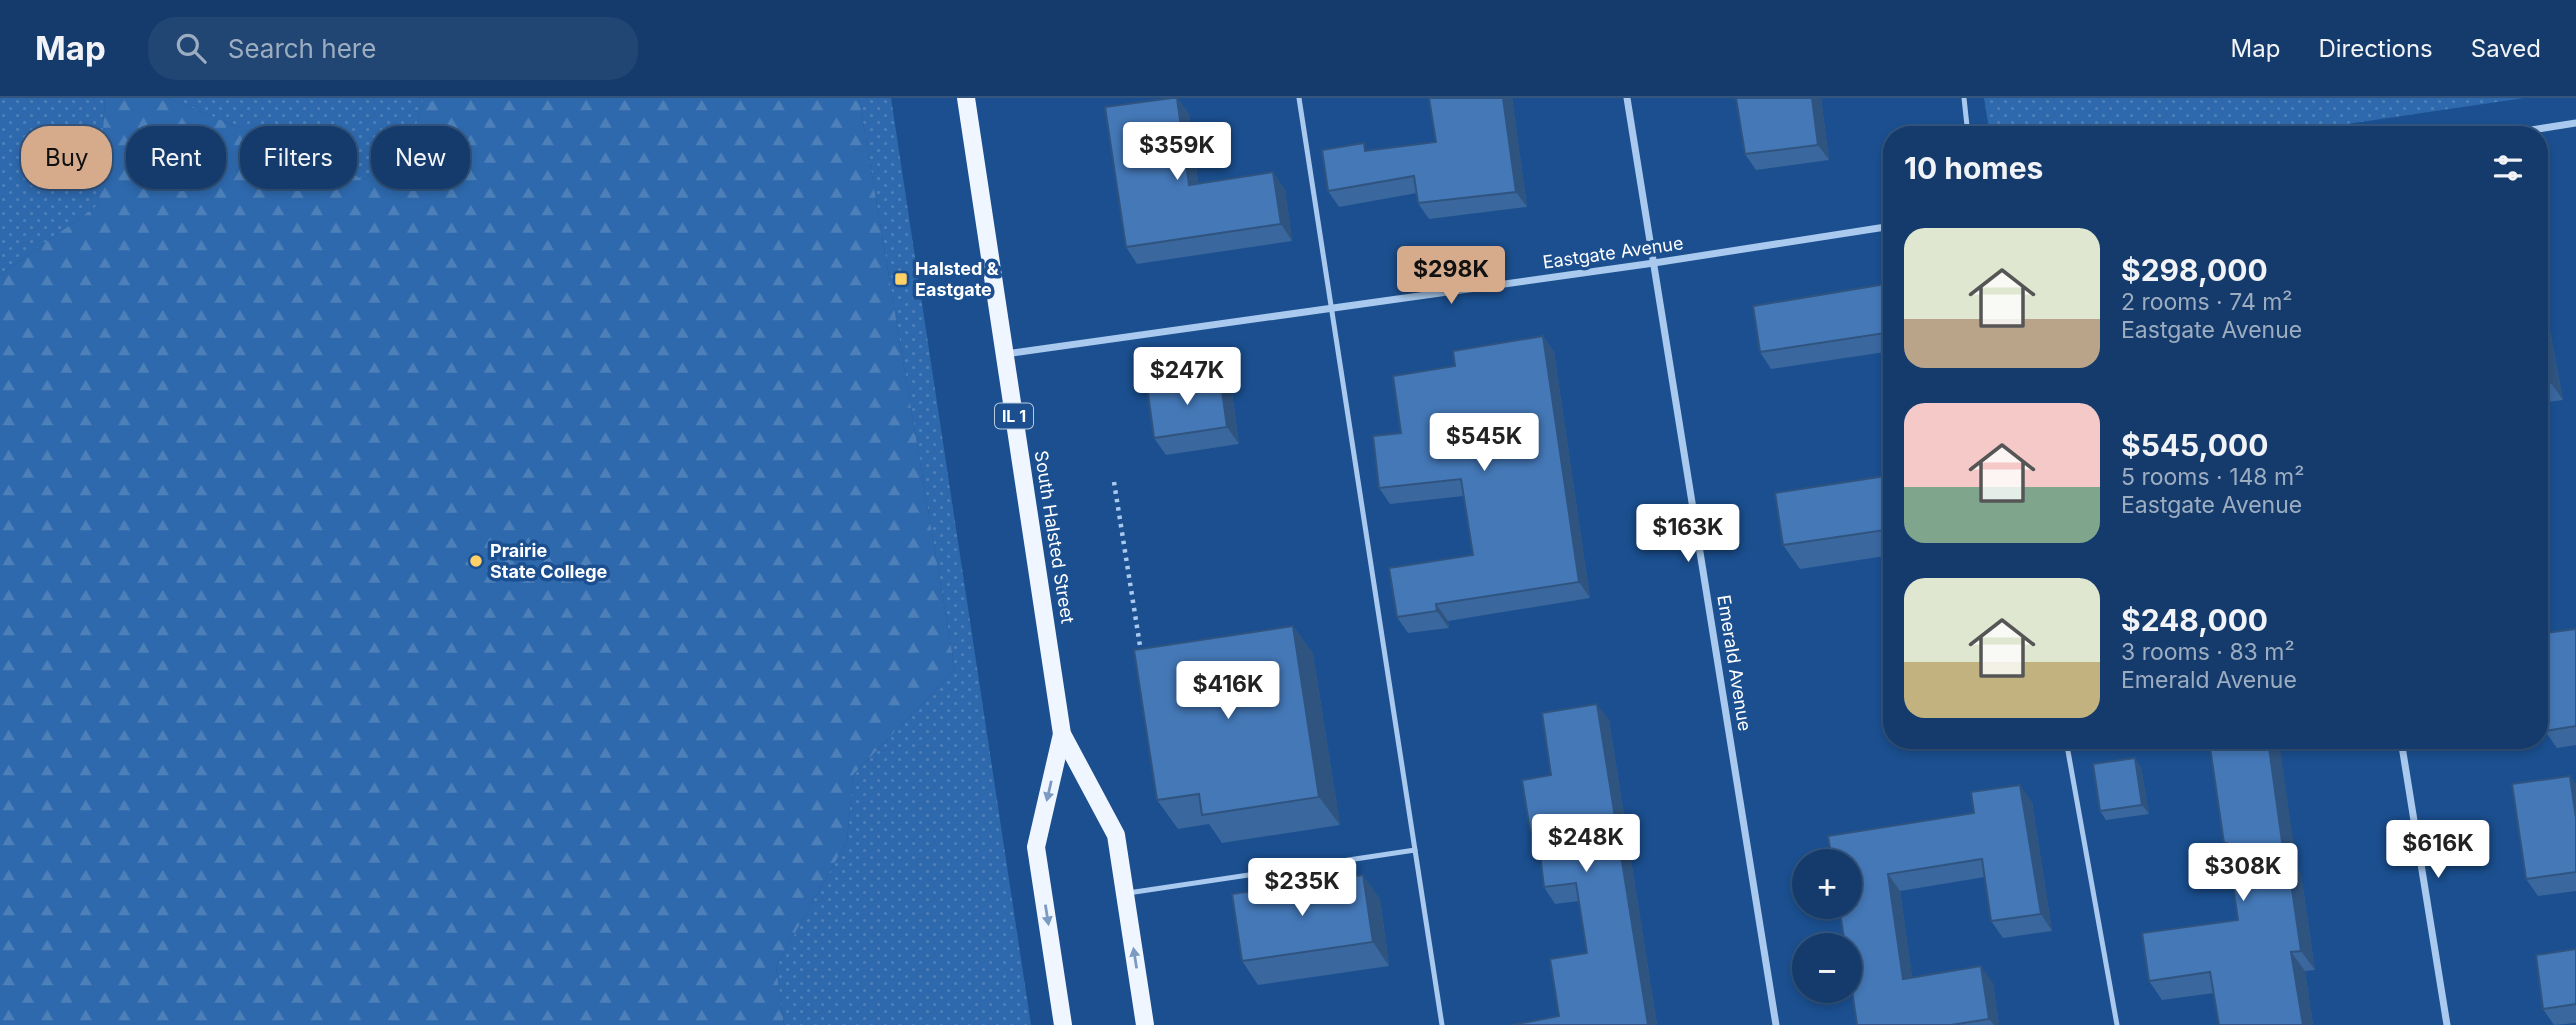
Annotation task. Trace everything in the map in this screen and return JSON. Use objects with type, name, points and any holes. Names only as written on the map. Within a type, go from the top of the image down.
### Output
[{"type":"main road","name":"South Halsted Street","points":[[966,98],[1062,734],[1116,835],[1145,1025]]},
{"type":"main road","name":"South Halsted Street","points":[[1062,734],[1036,847],[1063,1025]]},
{"type":"street","name":"Emerald Avenue","points":[[1627,98],[1776,1025]]},
{"type":"street","points":[[2548,127],[2576,123]]},
{"type":"street","name":"Eastgate Avenue","points":[[1005,354],[1654,263],[1883,227]]},
{"type":"street","points":[[2403,749],[2447,1025]]},
{"type":"lane","points":[[1299,98],[1442,1025]]},
{"type":"lane","points":[[1964,98],[1967,126]]},
{"type":"lane","points":[[2068,749],[2117,1025]]},
{"type":"lane","points":[[1125,894],[1415,850]]},
{"type":"path","points":[[1114,482],[1143,659]]},
{"type":"green space","points":[[0,98],[105,98],[103,126],[21,126],[21,189],[99,189],[98,205],[0,275]]},
{"type":"green space","name":"Prairie State College","points":[[105,98],[168,98],[240,128],[240,189],[357,189],[357,177],[363,179],[371,176],[371,189],[470,189],[470,126],[416,126],[424,98],[859,98],[955,670],[853,775],[847,841],[776,967],[784,1025],[0,1025],[0,275],[98,205],[99,189],[112,189],[112,126],[103,126]]},
{"type":"green space","points":[[168,98],[424,98],[416,126],[371,126],[371,176],[363,179],[357,177],[357,126],[240,128]]},
{"type":"green space","points":[[859,98],[891,98],[1031,1025],[784,1025],[776,967],[847,841],[853,775],[955,670]]},
{"type":"green space","points":[[1984,98],[2524,98],[2333,126],[1989,126]]},
{"type":"building","points":[[1177,98],[1189,185],[1273,172],[1281,224],[1126,247],[1105,107]]},
{"type":"building","points":[[1429,98],[1503,98],[1516,192],[1418,203],[1414,176],[1328,191],[1322,150],[1364,143],[1365,151],[1436,142]]},
{"type":"building","points":[[1736,98],[1812,98],[1818,145],[1745,154]]},
{"type":"building","points":[[1883,284],[1883,333],[1760,352],[1753,306]]},
{"type":"building","points":[[1543,336],[1579,582],[1436,604],[1437,611],[1397,617],[1389,568],[1473,555],[1461,479],[1379,488],[1373,436],[1401,433],[1393,376],[1455,366],[1453,351]]},
{"type":"building","points":[[1220,376],[1227,427],[1154,438],[1147,386]]},
{"type":"building","points":[[1883,476],[1883,530],[1783,545],[1775,493]]},
{"type":"building","points":[[1293,626],[1319,797],[1202,815],[1199,794],[1157,800],[1134,650]]},
{"type":"building","points":[[2576,629],[2576,726],[2548,731],[2548,633]]},
{"type":"building","points":[[1597,704],[1648,1025],[1512,1025],[1559,1016],[1550,959],[1587,953],[1576,883],[1544,887],[1537,828],[1530,830],[1522,780],[1551,775],[1542,713]]},
{"type":"building","points":[[2210,749],[2269,749],[2301,951],[2291,952],[2303,1025],[2219,1025],[2210,972],[2149,981],[2142,933],[2238,920],[2227,843],[2224,843]]},
{"type":"building","points":[[2135,758],[2142,805],[2100,811],[2093,764]]},
{"type":"building","points":[[2570,776],[2576,818],[2576,872],[2526,879],[2512,784]]},
{"type":"building","points":[[2020,785],[2041,914],[1991,921],[1982,859],[1888,874],[1903,979],[1981,966],[1989,1019],[1951,1025],[1857,1025],[1854,1003],[1862,1003],[1862,933],[1843,933],[1841,919],[1862,919],[1862,849],[1830,849],[1828,836],[1974,813],[1971,792]]},
{"type":"building","points":[[1363,875],[1373,942],[1242,961],[1232,894]]},
{"type":"building","points":[[2576,949],[2576,1004],[2543,1009],[2536,955]]},
{"type":"place","name":"Halsted & Eastgate","points":[[901,279]]},
{"type":"place","name":"Prairie State College","points":[[476,561]]}]
